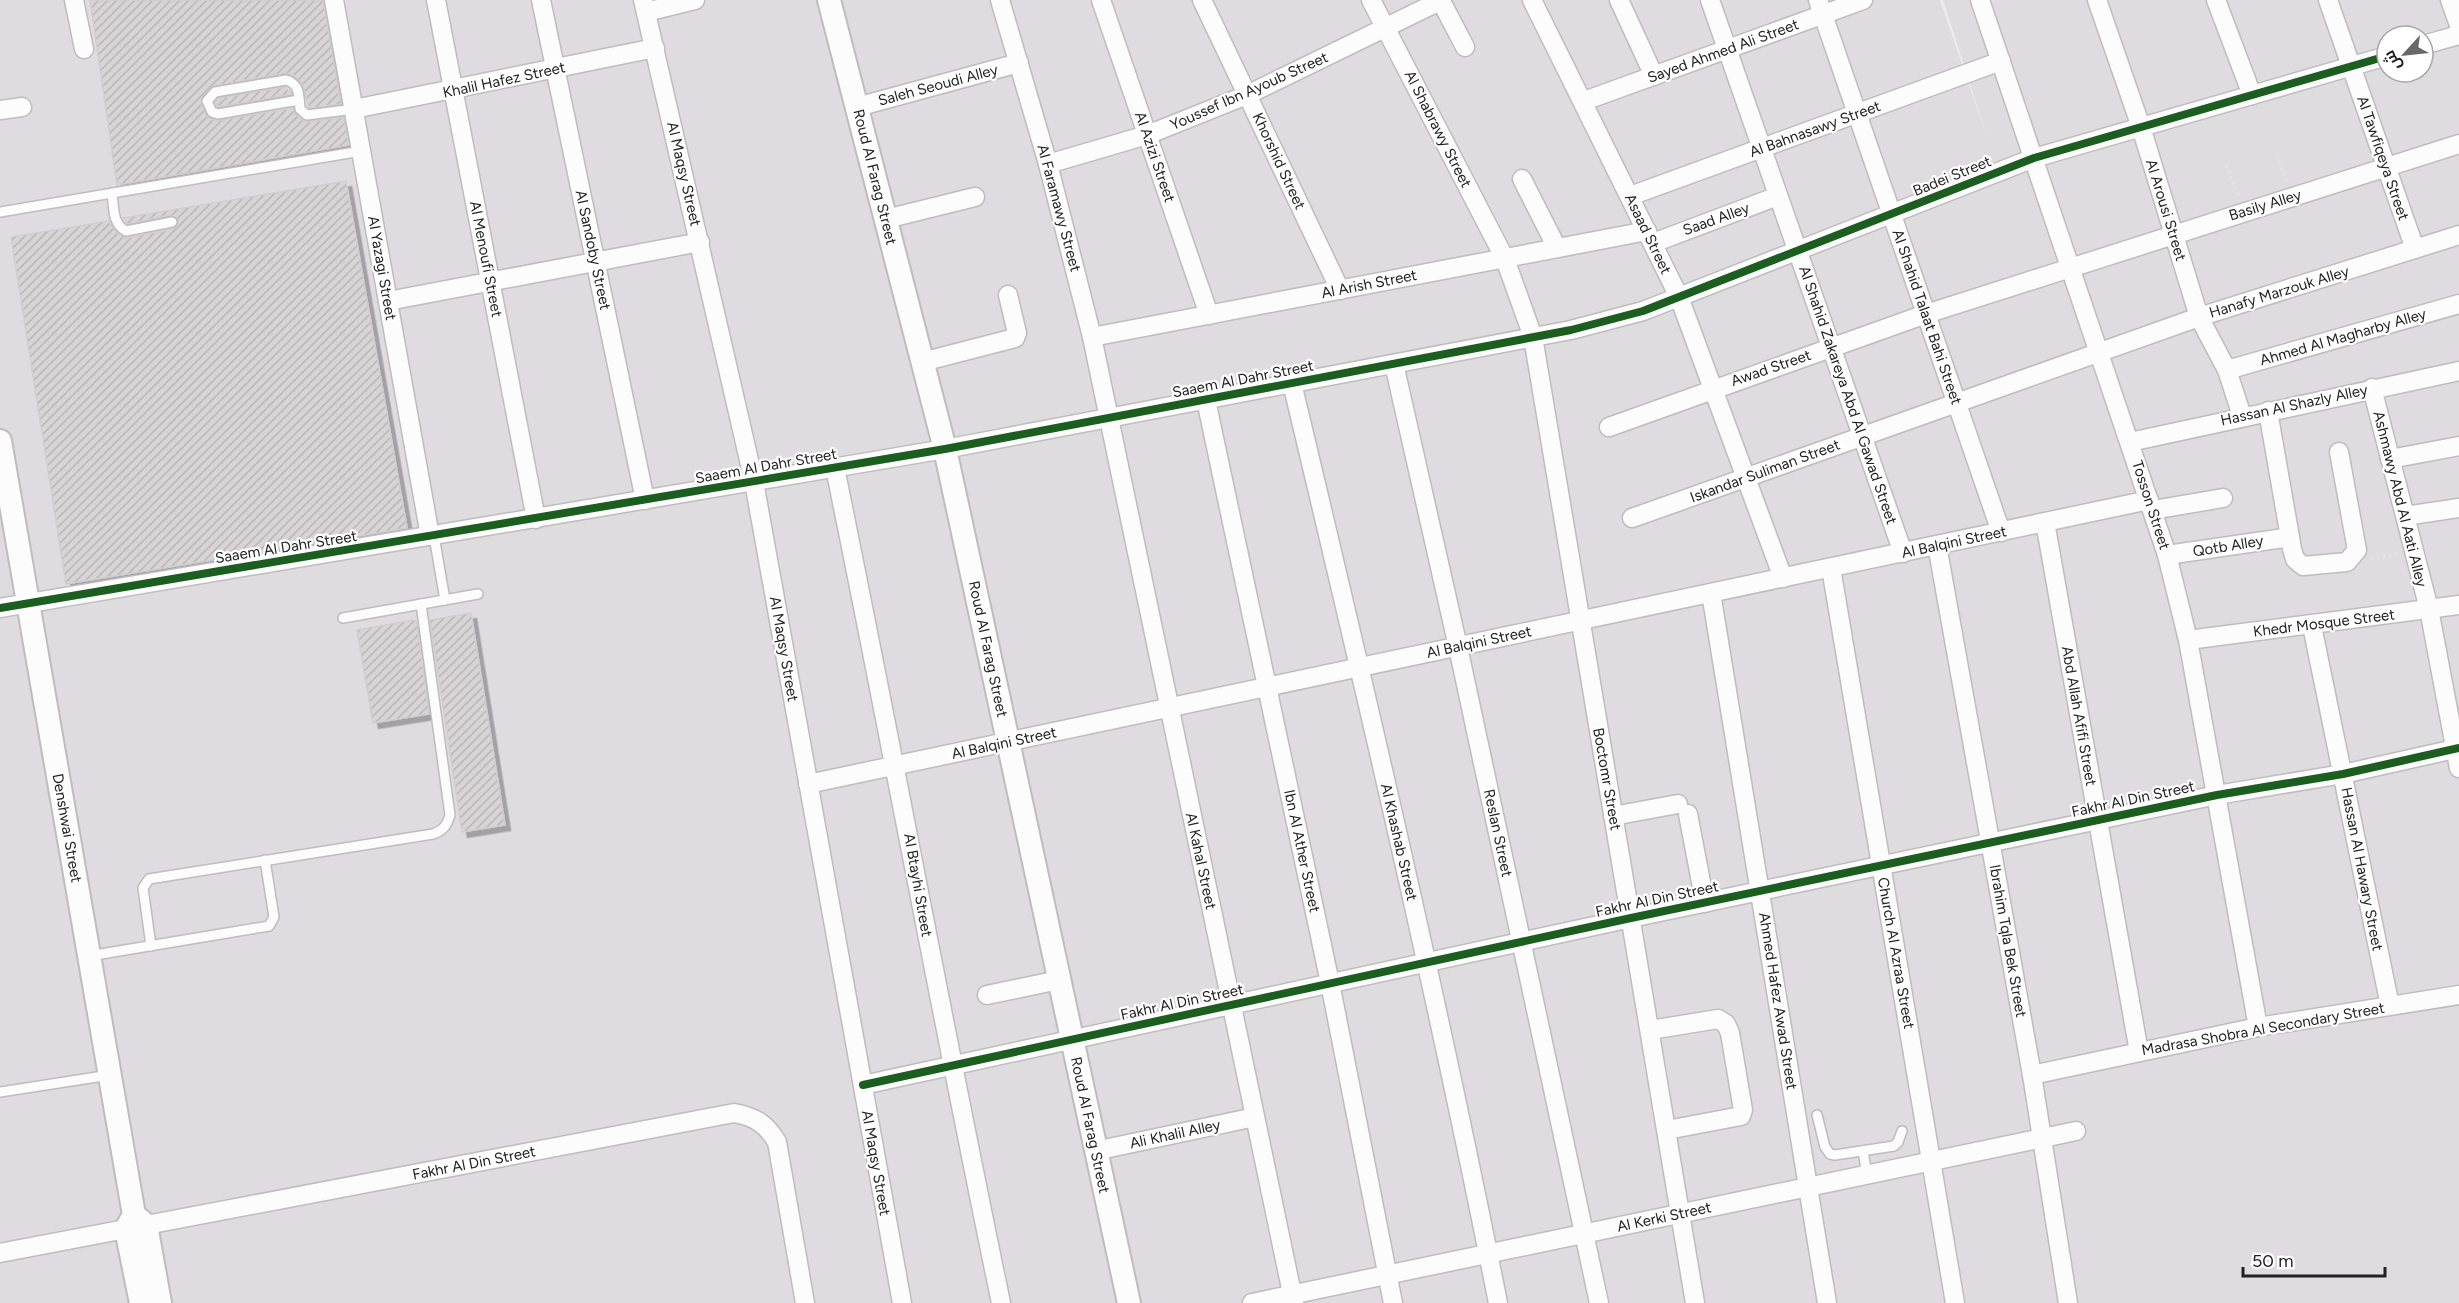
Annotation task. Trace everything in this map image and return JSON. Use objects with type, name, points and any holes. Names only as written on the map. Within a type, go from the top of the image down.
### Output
[{"type":"street","points":[[74,0],[84,49]]},
{"type":"street","name":"Al Yazagi Street","points":[[334,0],[432,536]]},
{"type":"street","name":"Al Menoufi Street","points":[[436,0],[536,519]]},
{"type":"street","name":"Al Sandoby Street","points":[[541,0],[645,500]]},
{"type":"street","points":[[645,6],[694,0]]},
{"type":"street","name":"Roud Al Farag Street","points":[[829,0],[945,449],[1129,1303]]},
{"type":"street","name":"Al Faramawy Street","points":[[1000,0],[1048,165],[1092,337],[1109,419]]},
{"type":"street","name":"Al Azizi Street","points":[[1101,0],[1209,315]]},
{"type":"street","name":"Khorshid Street","points":[[1202,0],[1340,290]]},
{"type":"street","name":"Al Shabrawy Street","points":[[1371,0],[1505,259]]},
{"type":"street","points":[[1441,0],[1465,47]]},
{"type":"street","name":"Youssef Ibn Ayoub Street","points":[[1048,165],[1147,135],[1247,95],[1441,0]]},
{"type":"street","name":"Asaad Street","points":[[1532,0],[1584,101],[1679,297],[1783,578]]},
{"type":"street","points":[[1619,0],[1654,76]]},
{"type":"street","name":"Al Shahid Zakareya Abd Al Gawad Street","points":[[1710,0],[1903,552]]},
{"type":"street","name":"Sayed Ahmed Ali Street","points":[[1584,101],[1727,49],[1820,7],[1863,0]]},
{"type":"street","name":"Tosson Street","points":[[1980,0],[2167,555],[2188,640],[2258,1027]]},
{"type":"street","name":"Al Arousi Street","points":[[2097,0],[2141,127],[2199,317],[2227,370],[2242,416]]},
{"type":"street","points":[[2216,0],[2252,95]]},
{"type":"street","name":"Al Tawfiqeya Street","points":[[2328,0],[2415,249]]},
{"type":"street","points":[[2450,0],[2459,25]]},
{"type":"street","name":"Al Maqsy Street","points":[[645,6],[754,482],[902,1303]]},
{"type":"street","name":"Al Shahid Talaat Bahi Street","points":[[1820,7],[2001,532]]},
{"type":"street","points":[[2435,42],[2459,35]]},
{"type":"street","name":"Khalil Hafez Street","points":[[354,110],[655,48]]},
{"type":"street","name":"Badei Street","points":[[1533,337],[1607,322],[1679,297],[2034,158],[2375,60]]},
{"type":"street","name":"Al Bahnasawy Street","points":[[1630,196],[2001,61]]},
{"type":"street","name":"Saleh Seoudi Alley","points":[[856,107],[1019,63]]},
{"type":"street","points":[[0,110],[22,107]]},
{"type":"street","name":"Basily Alley","points":[[2071,267],[2459,144]]},
{"type":"street","points":[[1521,179],[1557,248]]},
{"type":"street","name":"Saad Alley","points":[[1650,237],[1778,196]]},
{"type":"street","points":[[886,219],[975,197]]},
{"type":"street","name":"Hanafy Marzouk Alley","points":[[2100,351],[2199,317],[2459,235]]},
{"type":"street","name":"Al Arish Street","points":[[1092,337],[1557,248],[1650,237]]},
{"type":"street","points":[[388,301],[700,242]]},
{"type":"street","name":"Boctomr Street","points":[[1505,259],[1533,337],[1695,1303]]},
{"type":"street","name":"Awad Street","points":[[1609,427],[1926,314],[2071,267]]},
{"type":"street","points":[[922,362],[1015,338],[1017,333],[1008,295]]},
{"type":"street","name":"Ahmed Al Magharby Alley","points":[[2227,370],[2459,304]]},
{"type":"street","name":"Saaem Al Dahr Street","points":[[0,608],[945,449],[1533,337]]},
{"type":"street","name":"Iskandar Suliman Street","points":[[1632,518],[2100,351]]},
{"type":"street","name":"Reslan Street","points":[[1394,364],[1458,647],[1599,1303]]},
{"type":"street","name":"Hassan Al Shazly Alley","points":[[2130,442],[2459,371]]},
{"type":"street","name":"Al Khashab Street","points":[[1292,383],[1360,668],[1426,962],[1498,1303]]},
{"type":"street","name":"Ashmawy Abd Al Aati Alley","points":[[2372,388],[2428,609],[2457,748],[2459,768]]},
{"type":"street","name":"Ibn Al Ather Street","points":[[1206,400],[1330,983],[1393,1303]]},
{"type":"street","points":[[2268,411],[2290,537],[2295,559],[2303,566],[2347,562],[2354,557],[2357,550],[2339,452]]},
{"type":"street","name":"Al Kahal Street","points":[[1109,419],[1293,1299]]},
{"type":"street","name":"Denshwai Street","points":[[0,441],[136,1223],[141,1303]]},
{"type":"street","points":[[2390,459],[2459,446]]},
{"type":"street","name":"Al Btayhi Street","points":[[835,468],[896,766],[951,1066],[1001,1303]]},
{"type":"street","name":"Al Balqini Street","points":[[808,784],[2045,522],[2151,505],[2223,498]]},
{"type":"street","points":[[2405,516],[2459,508]]},
{"type":"street","name":"Abd Allah Afifi Street","points":[[2045,522],[2139,1052]]},
{"type":"street","name":"Qotb Alley","points":[[2167,555],[2290,537]]},
{"type":"street","name":"Ibrahim Tqla Bek Street","points":[[1937,545],[2032,1075],[2068,1303]]},
{"type":"street","name":"Church Al Azraa Street","points":[[1831,568],[1955,1303]]},
{"type":"street","name":"Ahmed Hafez Awad Street","points":[[1711,593],[1827,1303]]},
{"type":"street","name":"Khedr Mosque Street","points":[[2188,640],[2312,626],[2459,605]]},
{"type":"street","name":"Hassan Al Hawary Street","points":[[2312,626],[2390,1006]]},
{"type":"street","name":"Fakhr Al Din Street","points":[[862,1085],[1631,918],[2217,795],[2343,774],[2457,748]]},
{"type":"street","points":[[1613,816],[1683,809],[1705,903]]},
{"type":"street","points":[[987,995],[1059,980]]},
{"type":"street","name":"Madrasa Shobra Al Secondary Street","points":[[2032,1075],[2258,1027],[2459,994]]},
{"type":"street","points":[[1650,1030],[1718,1019],[1726,1024],[1730,1033],[1743,1110],[1741,1116],[1667,1130]]},
{"type":"street","name":"Fakhr Al Din Street","points":[[0,1253],[136,1223],[734,1113],[752,1116],[767,1127],[777,1142],[805,1303]]},
{"type":"street","name":"Ali Khalil Alley","points":[[1095,1151],[1255,1117]]},
{"type":"street","name":"Al Kerki Street","points":[[1252,1303],[1293,1299],[1387,1275],[2076,1131]]},
{"type":"street","name":"Denshwai Street","points":[[136,1223],[160,1303]]},
{"type":"lane","points":[[299,100],[218,114],[212,112],[207,101],[214,92],[286,80],[296,85],[299,100],[300,109],[307,115],[354,110]]},
{"type":"lane","points":[[0,212],[361,151]]},
{"type":"lane","points":[[112,193],[116,223],[126,231],[172,222]]},
{"type":"lane","points":[[432,536],[445,600]]},
{"type":"lane","points":[[343,618],[478,594]]},
{"type":"lane","points":[[151,946],[143,888],[149,879],[442,831],[450,815],[421,604]]},
{"type":"lane","points":[[89,956],[269,926],[274,917],[265,860]]},
{"type":"lane","points":[[0,1092],[110,1075]]},
{"type":"lane","points":[[1817,1115],[1825,1147],[1830,1154],[1894,1146],[1902,1131]]},
{"type":"lane","points":[[1863,1151],[1867,1175]]},
{"type":"path","points":[[2277,156],[2292,196]]},
{"type":"path","points":[[2226,165],[2243,211]]},
{"type":"path","points":[[2354,557],[2368,560],[2414,550]]},
{"type":"shaded area","points":[[0,0],[1940,0],[1987,137],[1943,0],[2459,0],[2459,1303],[0,1303]]},
{"type":"building","points":[[90,0],[323,0],[341,104],[309,108],[302,83],[294,76],[285,73],[213,86],[202,97],[201,103],[207,117],[216,121],[293,108],[295,114],[306,122],[344,117],[349,145],[117,185]]},
{"type":"building","points":[[285,87],[292,94],[219,107],[215,102],[218,98]]},
{"type":"building","points":[[346,181],[407,528],[66,584],[11,237],[109,221],[116,232],[127,238],[173,229],[178,225],[178,220],[171,215],[127,224],[123,218]]},
{"type":"building","points":[[471,613],[505,825],[462,832],[430,620]]},
{"type":"building","points":[[413,620],[417,622],[429,714],[373,723],[357,630]]},
{"type":"cycle path","points":[[0,608],[945,449],[1571,330],[1643,311],[2034,158],[2375,59]]},
{"type":"cycle path","points":[[863,1085],[1631,918],[2217,795],[2343,774],[2459,748]]}]
